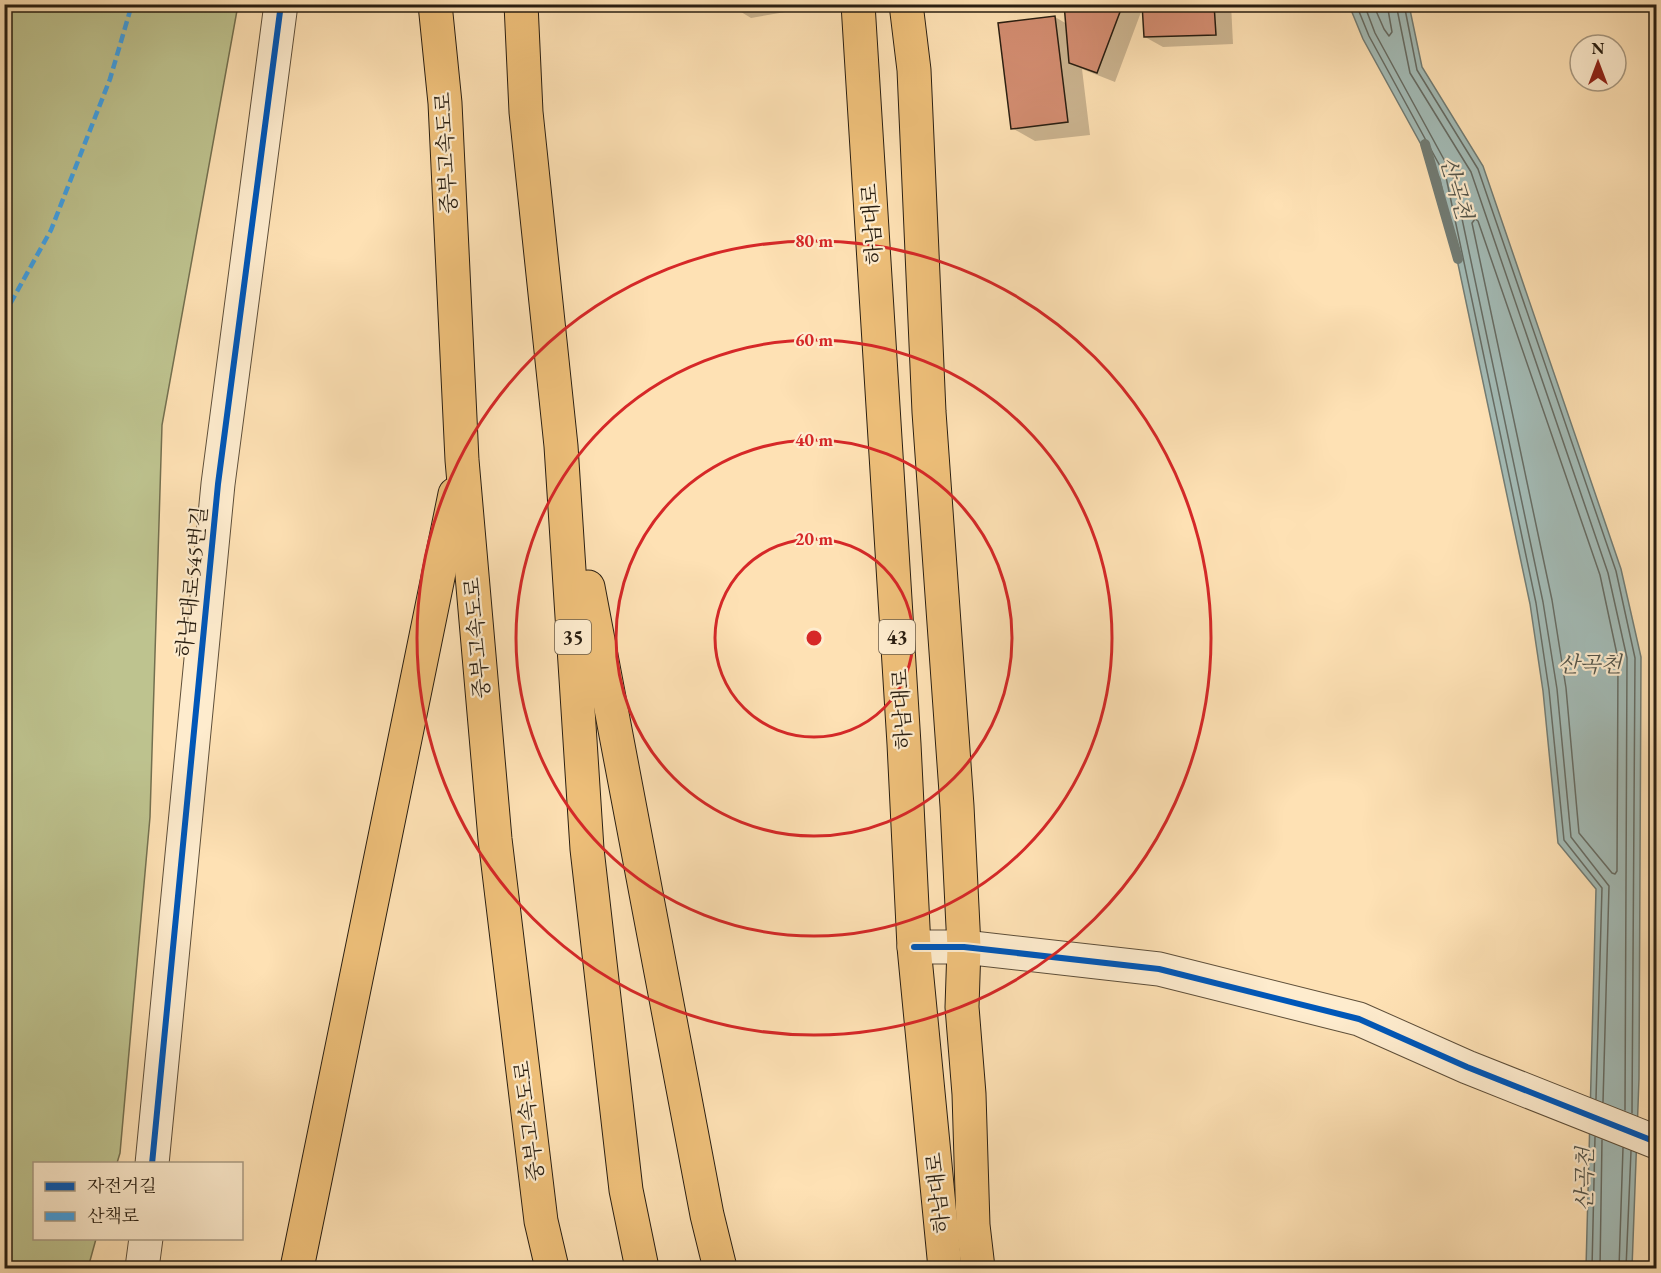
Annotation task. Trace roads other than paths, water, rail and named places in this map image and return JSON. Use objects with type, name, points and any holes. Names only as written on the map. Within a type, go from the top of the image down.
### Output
[{"type":"main road","name":"중부고속도로","points":[[435,4],[445,103],[462,460],[495,839],[542,1221],[552,1269]]},
{"type":"main road","name":"35","points":[[521,4],[526,112],[561,446],[587,849],[626,1190],[642,1269]]},
{"type":"main road","name":"하남대로","points":[[858,4],[904,744],[914,947],[945,1269]]},
{"type":"main road","name":"하남대로","points":[[906,4],[914,70],[929,412],[957,806],[964,947],[962,1007],[969,1094],[973,1225],[978,1269]]},
{"type":"main road","points":[[561,446],[707,1215],[720,1269]]},
{"type":"main road","points":[[297,1269],[462,460]]},
{"type":"street","name":"하남대로545번길","points":[[152,1162],[218,484],[281,4]]},
{"type":"street","points":[[914,947],[964,947],[1159,969],[1359,1019],[1467,1067],[1656,1142]]},
{"type":"street","points":[[142,1269],[146,1240]]},
{"type":"water","name":"산곡천","points":[[1349,5],[1409,5],[1422,67],[1483,166],[1621,569],[1641,657],[1639,1079],[1632,1268],[1586,1268],[1596,889],[1558,843],[1543,691],[1530,604],[1440,179],[1363,39]]},
{"type":"waterway","name":"산곡천","points":[[1425,144],[1458,259]]}]
